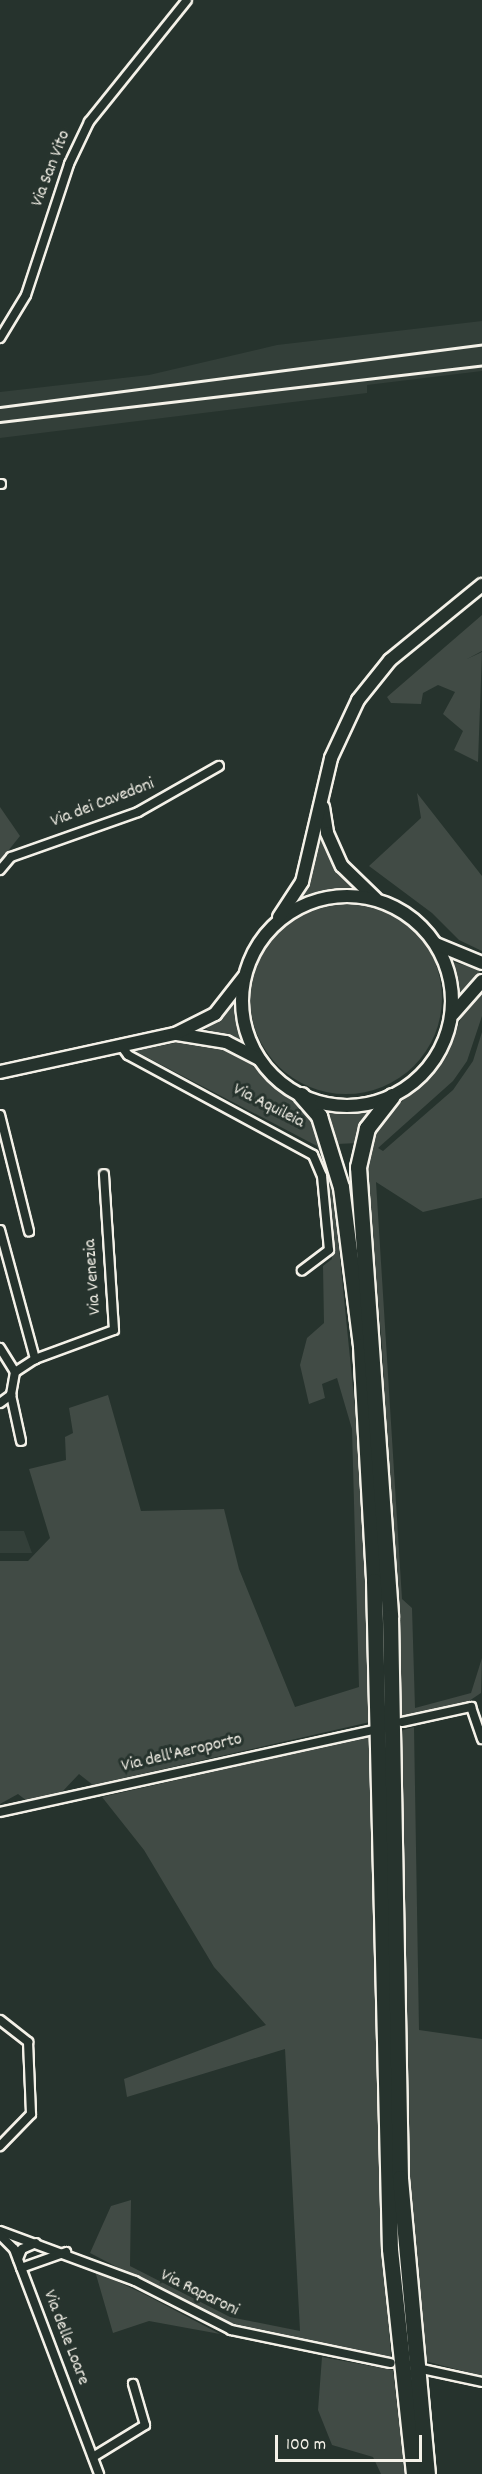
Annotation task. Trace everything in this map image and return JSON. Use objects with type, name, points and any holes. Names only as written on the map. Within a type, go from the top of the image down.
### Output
[{"type":"highway","points":[[301,1095],[324,1126],[341,1187],[361,1346],[374,1581],[390,2249],[414,2474]]},
{"type":"highway","points":[[392,1096],[367,1128],[358,1167],[390,1617],[400,2178],[427,2474]]},
{"type":"main road","points":[[0,1072],[175,1034],[215,1014],[245,976],[302,882],[322,795],[339,737],[367,687],[404,647],[482,585]]},
{"type":"main road","points":[[322,795],[332,846],[342,866],[376,899],[410,916],[436,944],[451,986],[451,1018]]},
{"type":"main road","points":[[274,925],[328,897],[376,899]]},
{"type":"main road","points":[[436,944],[482,963]]},
{"type":"main road","points":[[245,976],[244,1022],[260,1060]]},
{"type":"main road","points":[[175,1034],[226,1042],[260,1060],[301,1095],[352,1106],[392,1096],[437,1055],[451,1018],[482,981]]},
{"type":"street","name":"Via San Vito","points":[[0,338],[26,295],[69,164],[89,122],[187,0]]},
{"type":"street","name":"Via dei Cavedoni","points":[[0,870],[11,857],[138,812],[219,766]]},
{"type":"street","name":"Via Aquileia","points":[[122,1047],[128,1055],[314,1155],[322,1176],[329,1250],[302,1270]]},
{"type":"street","points":[[0,1114],[29,1231]]},
{"type":"street","name":"Via Venezia","points":[[15,1372],[35,1359],[114,1330],[104,1174]]},
{"type":"street","points":[[0,1230],[35,1359]]},
{"type":"street","points":[[0,1348],[15,1372],[11,1395],[21,1441]]},
{"type":"street","points":[[0,1403],[11,1395]]},
{"type":"street","points":[[402,1722],[471,1707],[482,1739]]},
{"type":"street","name":"Via dell'Aeroporto","points":[[0,1812],[372,1730]]},
{"type":"street","points":[[0,2020],[28,2042],[31,2114],[0,2146]]},
{"type":"street","name":"Via Raparoni","points":[[0,2233],[66,2252],[231,2330],[391,2363]]},
{"type":"street","name":"Via delle Loare","points":[[0,2233],[20,2264],[99,2474]]},
{"type":"street","points":[[37,2242],[22,2249],[20,2264],[66,2252]]},
{"type":"street","points":[[422,2369],[482,2382]]},
{"type":"street","points":[[93,2457],[145,2425],[133,2384]]},
{"type":"shaded area","points":[[482,321],[482,371],[367,385],[367,393],[0,438],[0,392],[149,375],[277,345]]},
{"type":"shaded area","points":[[482,615],[482,651],[467,659],[482,652],[478,762],[454,750],[463,731],[443,714],[455,692],[438,685],[423,693],[421,704],[391,703],[387,697]]},
{"type":"shaded area","points":[[417,793],[482,876],[482,951],[459,940],[432,913],[369,866],[421,818]]},
{"type":"shaded area","points":[[0,807],[20,836],[0,861]]},
{"type":"shaded area","points":[[322,835],[334,863],[356,887],[303,895]]},
{"type":"shaded area","points":[[346,902],[374,906],[399,918],[414,930],[426,945],[438,970],[442,998],[438,1026],[426,1051],[414,1066],[399,1078],[374,1090],[346,1094],[318,1090],[293,1078],[278,1066],[266,1051],[254,1026],[250,998],[254,970],[266,945],[278,930],[293,918],[318,906]]},
{"type":"shaded area","points":[[449,961],[482,970],[459,996],[457,995]]},
{"type":"shaded area","points":[[482,986],[482,1016],[467,1061],[453,1081],[378,1148],[383,1151],[453,1090],[473,1061],[482,1032],[482,1198],[423,1212],[376,1182],[402,1599],[412,1608],[415,1708],[471,1693],[482,1658],[481,1693],[469,1701],[400,1717],[382,1345],[365,1161],[374,1129],[447,1056],[465,1007]]},
{"type":"shaded area","points":[[235,1000],[245,1038],[242,1042],[206,1029]]},
{"type":"shaded area","points":[[185,1041],[219,1044],[236,1052],[307,1110],[331,1169],[364,1497],[370,1722],[93,1785],[79,1774],[62,1792],[27,1801],[18,1794],[0,1804],[0,1561],[28,1561],[50,1538],[29,1469],[66,1460],[65,1437],[73,1433],[69,1408],[108,1395],[141,1511],[224,1509],[239,1569],[295,1707],[359,1687],[352,1429],[337,1378],[322,1384],[325,1398],[309,1404],[300,1365],[307,1338],[324,1323],[323,1266],[332,1259],[322,1159],[317,1146],[135,1051]]},
{"type":"shaded area","points":[[378,1104],[358,1143],[337,1144],[321,1108]]},
{"type":"shaded area","points":[[0,1531],[24,1531],[32,1553],[0,1553]]},
{"type":"shaded area","points":[[414,1727],[419,2030],[482,2039],[482,2376],[421,2360],[409,2206],[400,1731]]},
{"type":"shaded area","points":[[371,1736],[386,2284],[391,2357],[273,2337],[211,2316],[90,2253],[111,2206],[131,2200],[130,2266],[230,2317],[300,2331],[285,2049],[127,2097],[124,2079],[266,2025],[214,1967],[144,1850],[102,1797]]},
{"type":"shaded area","points":[[95,2271],[220,2334],[149,2321],[113,2333]]},
{"type":"shaded area","points":[[322,2357],[393,2370],[405,2474],[381,2474],[373,2457],[332,2445],[318,2410]]},
{"type":"railway","points":[[0,407],[482,344]]},
{"type":"railway","points":[[0,422],[482,365]]}]
